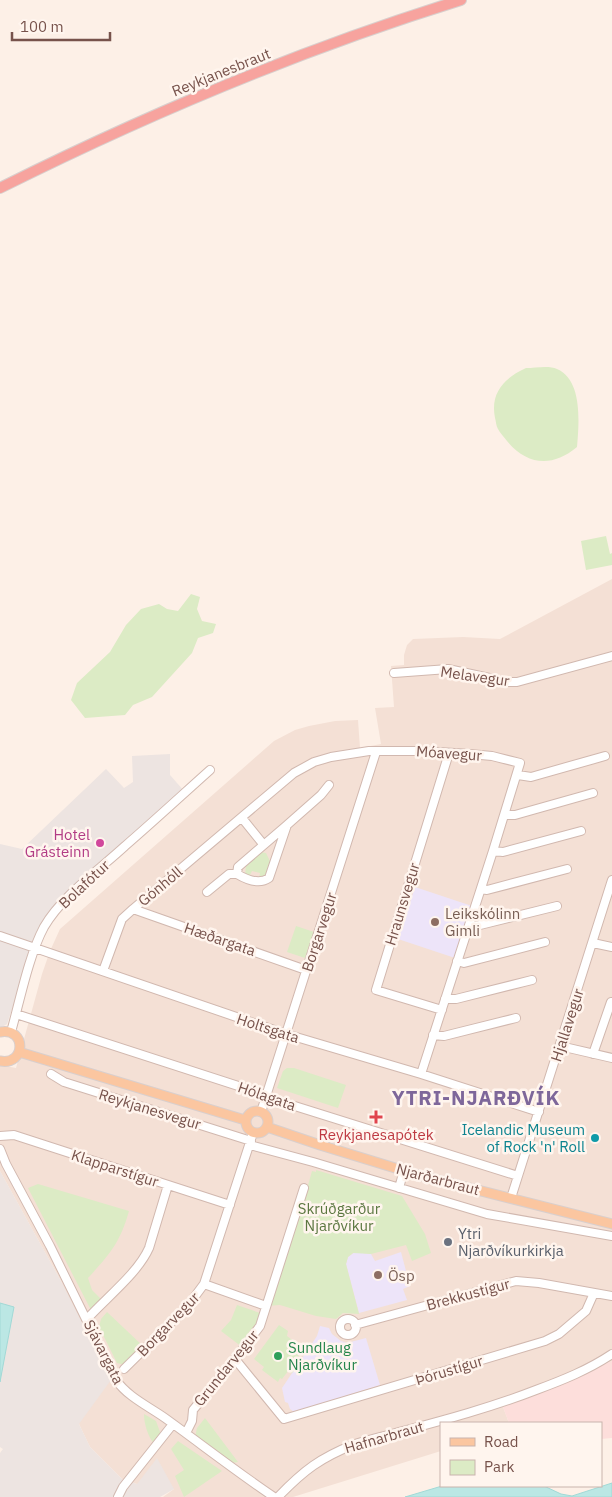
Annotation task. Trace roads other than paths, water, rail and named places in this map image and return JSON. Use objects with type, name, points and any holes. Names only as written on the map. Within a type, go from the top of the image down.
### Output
[{"type":"highway","name":"Reykjanesbraut","points":[[0,188],[226,86],[334,44],[461,0]]},
{"type":"main road","points":[[0,1032],[11,1032],[20,1043],[19,1052],[14,1059],[0,1063]]},
{"type":"main road","points":[[19,1052],[246,1120]]},
{"type":"main road","points":[[253,1111],[261,1112],[268,1120],[267,1127],[251,1140],[246,1120],[253,1111]]},
{"type":"main road","name":"Njarðarbraut","points":[[267,1127],[320,1146],[404,1170],[612,1223]]},
{"type":"street","name":"Melavegur","points":[[394,673],[448,669],[508,682],[517,682],[612,656]]},
{"type":"street","name":"Móavegur","points":[[376,752],[409,750],[492,756],[520,763],[518,775]]},
{"type":"street","name":"Gónhóll","points":[[103,971],[122,919],[294,773],[314,762],[369,751],[376,752]]},
{"type":"street","name":"Borgarvegur","points":[[261,1112],[376,752]]},
{"type":"street","name":"Hraunsvegur","points":[[442,1010],[376,990],[449,753]]},
{"type":"street","points":[[420,1074],[518,775],[531,776],[605,756]]},
{"type":"street","name":"Bolafótur","points":[[11,1032],[35,948],[47,922],[68,898],[210,770]]},
{"type":"street","points":[[238,874],[238,867],[321,795],[329,785]]},
{"type":"street","points":[[505,815],[515,816],[593,793]]},
{"type":"street","points":[[242,818],[263,844]]},
{"type":"street","points":[[206,892],[229,874],[238,874],[246,880],[259,882],[264,882],[269,878],[287,825]]},
{"type":"street","points":[[493,851],[502,852],[581,831]]},
{"type":"street","points":[[481,889],[488,890],[567,869]]},
{"type":"street","name":"Hjallavegur","points":[[511,1198],[612,880]]},
{"type":"street","points":[[469,925],[476,926],[557,906]]},
{"type":"street","name":"Hæðargata","points":[[133,908],[306,970]]},
{"type":"street","name":"Holtsgata","points":[[0,936],[286,1034],[539,1112]]},
{"type":"street","points":[[458,961],[464,963],[545,942]]},
{"type":"street","points":[[593,943],[612,947]]},
{"type":"street","points":[[445,999],[456,1000],[532,980]]},
{"type":"street","points":[[594,1054],[611,1002]]},
{"type":"street","name":"Hólagata","points":[[16,1014],[266,1095],[282,1102],[518,1176]]},
{"type":"street","points":[[433,1035],[444,1036],[516,1018]]},
{"type":"street","points":[[560,1046],[612,1058]]},
{"type":"street","name":"Reykjanesvegur","points":[[51,1074],[64,1082],[251,1140],[313,1162],[486,1214],[612,1236]]},
{"type":"street","name":"Klapparstígur","points":[[0,1136],[14,1135],[230,1205]]},
{"type":"street","name":"Borgarvegur","points":[[124,1368],[188,1307],[204,1284],[251,1140]]},
{"type":"street","name":"Sjávargata","points":[[0,1149],[3,1162],[50,1246],[116,1380],[123,1389],[274,1497]]},
{"type":"street","points":[[399,1188],[404,1170]]},
{"type":"street","points":[[87,1319],[144,1257],[149,1248],[168,1185]]},
{"type":"street","name":"Grundarvegur","points":[[186,1433],[192,1421],[193,1410],[256,1332],[262,1320],[304,1188]]},
{"type":"street","name":"Brekkustígur","points":[[355,1325],[516,1281],[539,1283],[612,1296]]},
{"type":"street","points":[[204,1284],[266,1306]]},
{"type":"street","name":"Þórustígur","points":[[235,1359],[284,1419],[545,1341],[559,1334],[586,1311],[594,1293]]},
{"type":"street","name":"Hafnarbraut","points":[[278,1497],[310,1466],[339,1450],[499,1404],[573,1376],[595,1366],[612,1354]]},
{"type":"street","points":[[118,1497],[123,1487],[173,1424]]},
{"type":"water","points":[[0,1303],[14,1307],[0,1382]]},
{"type":"water","points":[[612,1483],[612,1497],[405,1497],[440,1487],[546,1487],[561,1494],[572,1496]]},
{"type":"place","name":"Hotel Grásteinn","points":[[100,843]]},
{"type":"place","name":"Leikskólinn Gimli","points":[[435,922]]},
{"type":"place","name":"Reykjanesapótek","points":[[376,1117]]},
{"type":"place","name":"Icelandic Museum of Rock 'n' Roll","points":[[595,1138]]},
{"type":"place","name":"Ytri Njarðvíkurkirkja","points":[[448,1242]]},
{"type":"place","name":"Ösp","points":[[378,1275]]},
{"type":"place","name":"Sundlaug Njarðvíkur","points":[[278,1356]]},
{"type":"district","name":"YTRI-NJARÐVÍK","points":[[476,1097]]},
{"type":"park label","name":"Skrúðgarður Njarðvíkur","points":[[339,1216]]}]
